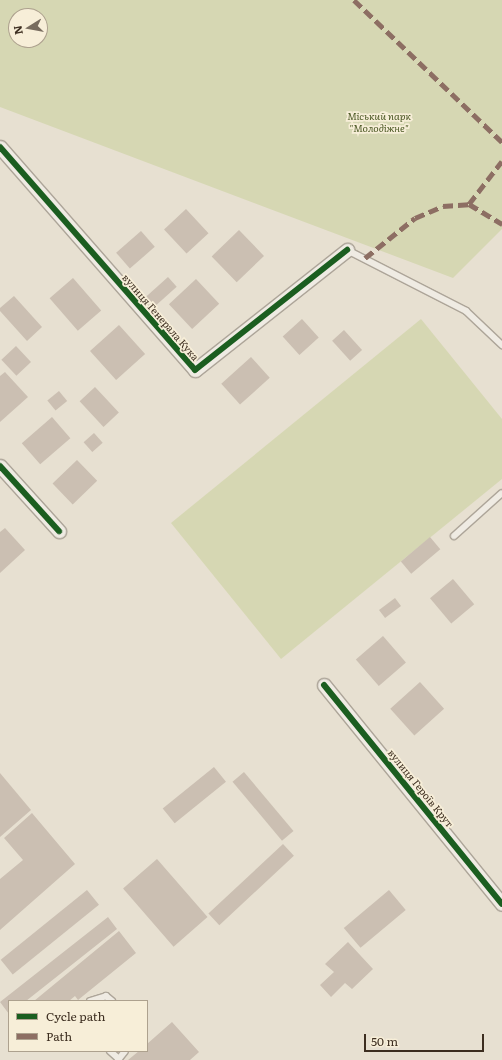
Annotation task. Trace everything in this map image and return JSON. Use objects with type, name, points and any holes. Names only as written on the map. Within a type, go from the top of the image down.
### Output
[{"type":"street","name":"вулиця Генерала Кука","points":[[0,147],[195,370],[348,250]]},
{"type":"street","points":[[0,466],[59,531]]},
{"type":"street","name":"вулиця Героїв Крут","points":[[324,685],[502,904]]},
{"type":"lane","points":[[348,250],[466,311],[502,345]]},
{"type":"lane","points":[[454,536],[502,493]]},
{"type":"lane","points":[[93,1000],[106,996],[111,1000]]},
{"type":"green space","name":"Міський парк \"Молодіжне\"","points":[[0,0],[502,0],[502,229],[453,278],[0,107]]},
{"type":"green space","points":[[421,319],[502,419],[502,479],[281,659],[171,523]]},
{"type":"building","points":[[186,209],[209,233],[187,254],[164,229]]},
{"type":"building","points":[[239,230],[264,256],[237,282],[212,256]]},
{"type":"building","points":[[141,231],[155,247],[130,268],[116,253]]},
{"type":"building","points":[[168,277],[177,287],[152,309],[143,299]]},
{"type":"building","points":[[73,278],[101,310],[78,331],[50,298]]},
{"type":"building","points":[[196,279],[219,304],[192,329],[169,304]]},
{"type":"building","points":[[14,296],[42,327],[27,341],[0,311],[0,308]]},
{"type":"building","points":[[302,319],[319,338],[299,355],[283,336]]},
{"type":"building","points":[[119,325],[145,354],[116,380],[90,351]]},
{"type":"building","points":[[344,330],[362,350],[350,361],[332,341]]},
{"type":"building","points":[[16,346],[31,362],[16,376],[1,360]]},
{"type":"building","points":[[251,357],[270,378],[240,405],[221,384]]},
{"type":"building","points":[[5,372],[28,397],[0,422],[0,376]]},
{"type":"building","points":[[95,387],[119,413],[104,427],[80,401]]},
{"type":"building","points":[[59,391],[67,401],[56,411],[47,400]]},
{"type":"building","points":[[52,417],[70,438],[40,464],[22,443]]},
{"type":"building","points":[[94,433],[103,443],[92,452],[84,442]]},
{"type":"building","points":[[77,460],[97,481],[73,504],[53,484]]},
{"type":"building","points":[[5,528],[25,550],[0,573],[0,532]]},
{"type":"building","points":[[430,537],[440,549],[411,574],[401,561]]},
{"type":"building","points":[[453,579],[474,604],[451,624],[430,598]]},
{"type":"building","points":[[395,598],[401,606],[385,618],[379,610]]},
{"type":"building","points":[[383,636],[406,662],[379,686],[356,660]]},
{"type":"building","points":[[420,682],[444,709],[414,736],[390,709]]},
{"type":"building","points":[[214,767],[226,782],[175,823],[163,809]]},
{"type":"building","points":[[244,772],[293,831],[282,841],[233,782]]},
{"type":"building","points":[[0,773],[31,810],[0,837]]},
{"type":"building","points":[[32,813],[75,864],[0,930],[0,879],[23,860],[4,838]]},
{"type":"building","points":[[283,844],[294,856],[219,925],[208,914]]},
{"type":"building","points":[[157,859],[208,917],[174,947],[123,889]]},
{"type":"building","points":[[87,890],[99,905],[13,975],[1,960]]},
{"type":"building","points":[[389,890],[406,910],[361,948],[344,928]]},
{"type":"building","points":[[108,917],[117,929],[27,1000],[8,1000],[8,1013],[0,1002]]},
{"type":"building","points":[[119,931],[136,953],[78,1000],[75,996],[70,1000],[35,1000]]},
{"type":"building","points":[[348,942],[373,969],[352,989],[345,983],[331,997],[320,985],[334,972],[325,964]]},
{"type":"building","points":[[172,1022],[199,1052],[190,1060],[128,1060],[138,1052],[148,1052],[148,1043]]},
{"type":"marked path","points":[[354,0],[502,142]]},
{"type":"marked path","points":[[469,204],[502,161]]},
{"type":"marked path","points":[[365,258],[415,218],[443,206],[469,204],[502,224]]},
{"type":"cycle path","points":[[0,147],[195,370],[347,250]]},
{"type":"cycle path","points":[[0,466],[59,531]]},
{"type":"cycle path","points":[[324,685],[502,904]]}]
